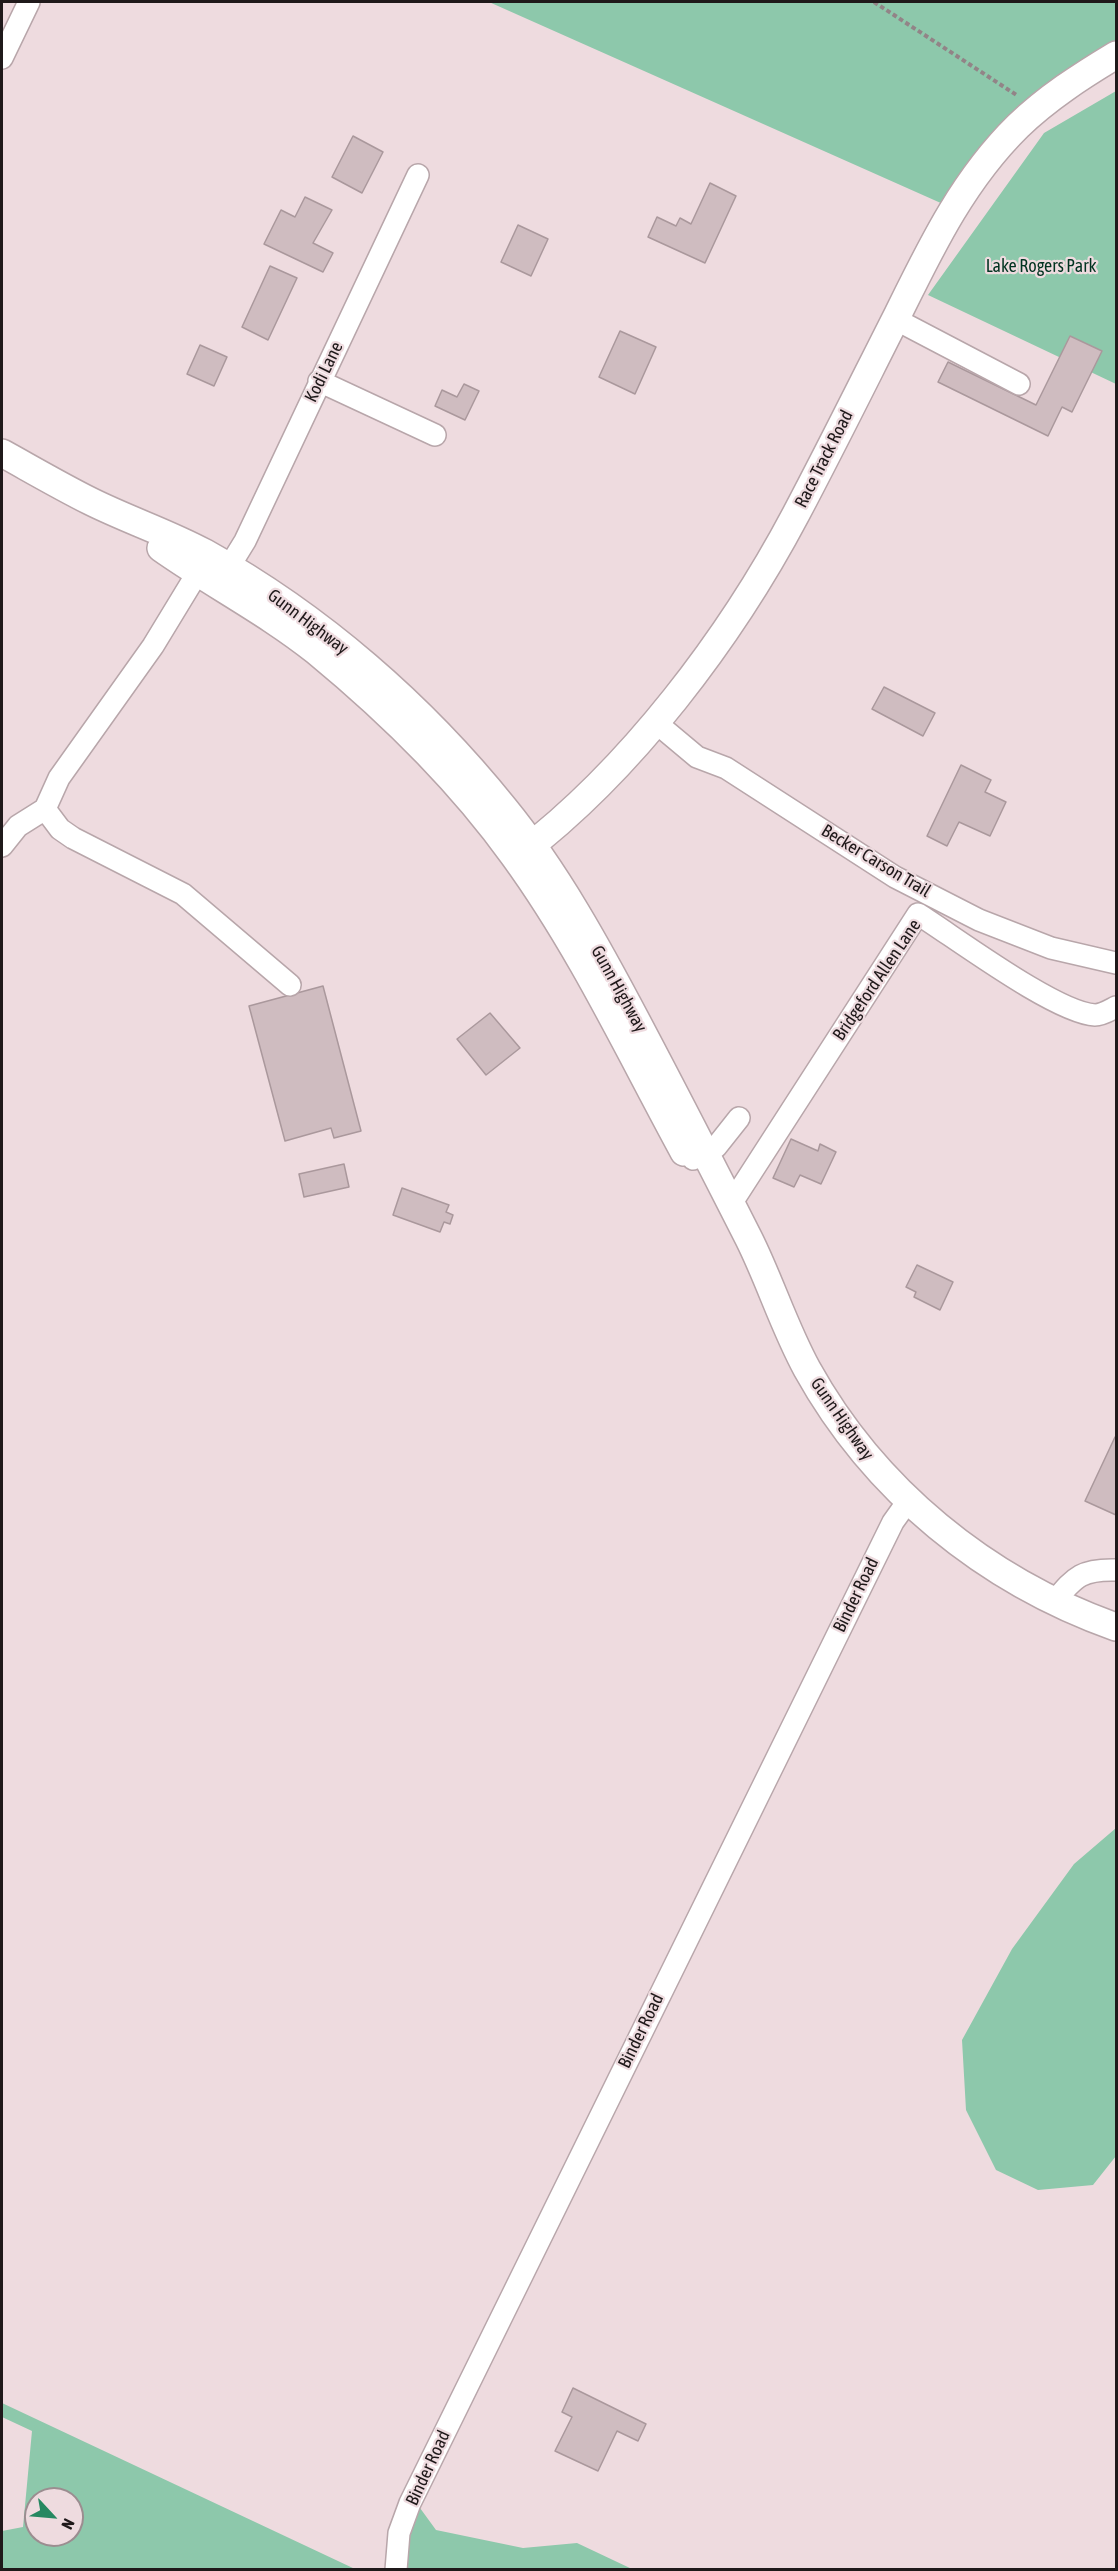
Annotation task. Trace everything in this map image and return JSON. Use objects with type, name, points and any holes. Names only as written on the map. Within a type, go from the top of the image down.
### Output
[{"type":"main road","name":"Race Track Road","points":[[524,852],[600,783],[654,721],[715,645],[765,570],[797,512],[938,234],[967,187],[998,148],[1034,111],[1074,80],[1116,55]]},
{"type":"main road","name":"Gunn Highway","points":[[2,453],[93,502],[174,537],[229,567],[324,631],[388,685],[474,773],[524,852],[563,890],[608,967],[697,1157],[731,1204],[766,1274],[796,1348],[843,1426],[908,1501],[974,1555],[1055,1601],[1116,1627]]},
{"type":"main road","points":[[93,502],[279,624],[392,717],[524,852]]},
{"type":"main road","points":[[697,1157],[753,1283],[796,1348]]},
{"type":"street","points":[[2,58],[29,2]]},
{"type":"street","name":"Kodi Lane","points":[[229,567],[244,541],[418,176]]},
{"type":"street","points":[[895,320],[1019,384]]},
{"type":"street","points":[[320,381],[435,435]]},
{"type":"street","points":[[2,846],[18,826],[45,809],[64,771],[153,646],[198,572]]},
{"type":"street","name":"Becker Carson Trail","points":[[654,721],[697,757],[726,768],[895,877],[989,924],[1051,948],[1116,963]]},
{"type":"street","points":[[45,809],[60,829],[73,838],[183,894],[290,985]]},
{"type":"street","name":"Bridgeford Allen Lane","points":[[731,1204],[918,914],[1075,1012],[1098,1016],[1116,1007]]},
{"type":"street","points":[[697,1157],[724,1138],[739,1118]]},
{"type":"street","name":"Binder Road","points":[[396,2570],[399,2533],[410,2503],[887,1533],[908,1501]]},
{"type":"street","points":[[1055,1601],[1071,1580],[1082,1573],[1116,1570]]},
{"type":"path","points":[[874,2],[1015,93],[1034,111]]},
{"type":"green space","points":[[489,2],[1116,2],[1116,44],[943,204]]},
{"type":"green space","name":"Lake Rogers Park","points":[[1116,91],[1116,384],[928,295],[1044,133]]},
{"type":"green space","points":[[1116,1828],[1116,2156],[1093,2185],[1038,2190],[996,2170],[966,2110],[962,2040],[1012,1949],[1074,1864]]},
{"type":"green space","points":[[2,2403],[355,2569],[2,2569],[2,2531],[23,2527],[24,2516],[24,2547],[84,2547],[84,2487],[27,2487],[32,2431],[2,2417]]},
{"type":"green space","points":[[420,2508],[436,2530],[523,2548],[577,2543],[632,2569],[407,2569],[410,2536]]},
{"type":"building","points":[[353,136],[383,152],[362,193],[332,177]]},
{"type":"building","points":[[710,183],[736,196],[705,263],[648,237],[657,217],[676,226],[680,218],[691,224]]},
{"type":"building","points":[[305,197],[332,210],[313,243],[333,253],[323,272],[264,244],[281,210],[295,217]]},
{"type":"building","points":[[518,225],[548,239],[531,276],[501,262]]},
{"type":"building","points":[[270,266],[297,278],[268,340],[242,327]]},
{"type":"building","points":[[620,331],[656,347],[635,394],[599,377]]},
{"type":"building","points":[[1070,336],[1102,351],[1072,412],[1062,407],[1048,436],[938,382],[948,362],[1036,405]]},
{"type":"building","points":[[200,345],[227,357],[214,386],[187,374]]},
{"type":"building","points":[[464,384],[479,391],[465,420],[435,406],[442,390],[457,397]]},
{"type":"building","points":[[884,687],[935,713],[923,736],[872,709]]},
{"type":"building","points":[[961,765],[991,780],[985,792],[1006,802],[990,836],[959,822],[947,846],[927,836]]},
{"type":"building","points":[[323,986],[361,1131],[334,1138],[331,1128],[285,1141],[249,1006]]},
{"type":"building","points":[[490,1013],[520,1048],[486,1075],[457,1039]]},
{"type":"building","points":[[791,1139],[818,1151],[820,1144],[836,1152],[821,1184],[800,1175],[794,1187],[773,1178]]},
{"type":"building","points":[[344,1164],[349,1187],[304,1197],[299,1174]]},
{"type":"building","points":[[402,1188],[449,1205],[446,1212],[453,1215],[450,1224],[444,1222],[440,1232],[393,1215]]},
{"type":"building","points":[[917,1265],[953,1282],[940,1310],[914,1297],[916,1292],[906,1287]]},
{"type":"building","points":[[1116,1438],[1116,1515],[1085,1501]]},
{"type":"building","points":[[573,2388],[646,2424],[638,2441],[617,2431],[598,2471],[555,2451],[572,2417],[562,2412]]}]
